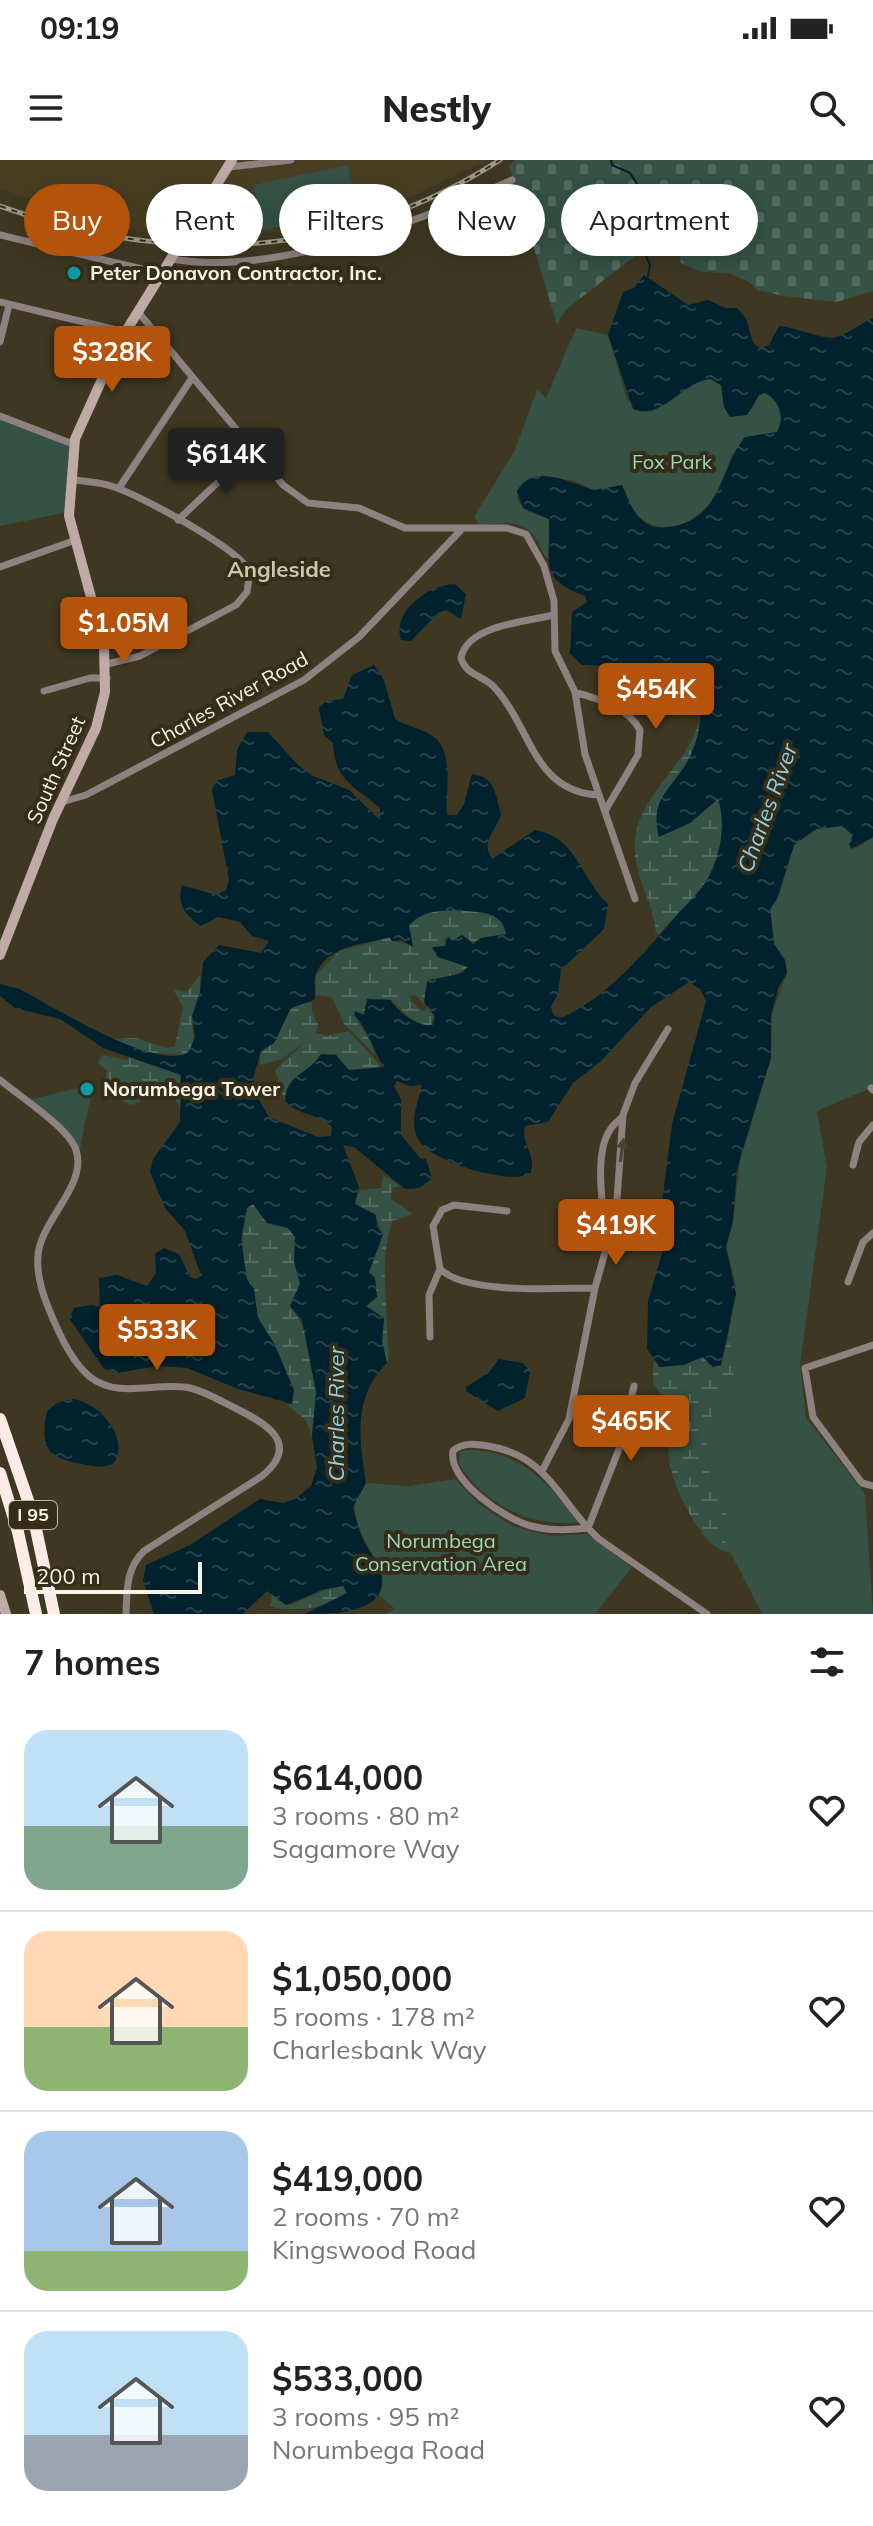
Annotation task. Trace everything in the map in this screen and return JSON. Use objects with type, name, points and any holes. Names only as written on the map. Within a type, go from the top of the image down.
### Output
[{"type":"highway","name":"I 95","points":[[0,1419],[33,1515],[54,1614]]},
{"type":"highway","name":"I 95","points":[[0,1473],[32,1592],[34,1614]]},
{"type":"main road","name":"South Street","points":[[0,955],[62,802],[99,721],[107,678],[107,664],[68,512],[73,444],[89,403],[125,332],[230,163]]},
{"type":"main road","points":[[0,1595],[6,1614]]},
{"type":"street","points":[[230,163],[291,160]]},
{"type":"street","points":[[172,259],[236,259],[322,248],[390,229],[512,180]]},
{"type":"street","points":[[0,235],[163,274]]},
{"type":"street","points":[[0,342],[4,304],[125,332]]},
{"type":"street","points":[[138,312],[288,491],[308,503],[359,508],[405,528],[507,528],[526,534],[544,566],[553,595],[555,651],[575,692],[582,742],[635,899]]},
{"type":"street","points":[[119,488],[192,378]]},
{"type":"street","points":[[0,416],[73,444]]},
{"type":"street","points":[[178,520],[253,449]]},
{"type":"street","points":[[69,480],[119,488],[245,562],[251,575],[247,592],[227,610],[129,660],[107,664]]},
{"type":"street","name":"Charles River Road","points":[[62,802],[86,795],[304,680],[365,632],[461,530]]},
{"type":"street","points":[[0,567],[73,541]]},
{"type":"street","points":[[553,615],[477,636],[465,646],[461,658],[468,670],[493,686],[546,771],[568,788],[598,795]]},
{"type":"street","points":[[44,691],[90,678],[107,678]]},
{"type":"street","points":[[575,692],[613,705],[630,716],[640,730],[638,755],[605,811]]},
{"type":"street","points":[[608,1239],[602,1206],[602,1170],[607,1135],[623,1115],[639,1075],[668,1029]]},
{"type":"street","points":[[0,1080],[64,1133],[77,1152],[76,1173],[43,1238],[37,1257],[40,1282],[52,1316],[82,1368],[100,1383],[115,1388],[175,1387],[197,1390],[264,1423],[276,1436],[278,1456],[267,1472],[149,1548],[135,1561],[128,1584],[126,1614]]},
{"type":"street","points":[[542,1471],[569,1419],[595,1288],[617,1206],[623,1115]]},
{"type":"street","points":[[853,1165],[859,1142],[873,1125]]},
{"type":"street","points":[[430,1337],[429,1295],[440,1269],[433,1226],[442,1210],[454,1205],[507,1211]]},
{"type":"street","points":[[848,1282],[863,1242],[873,1233]]},
{"type":"street","points":[[440,1269],[455,1278],[490,1285],[595,1288]]},
{"type":"street","points":[[870,1486],[813,1417],[805,1368],[873,1345]]},
{"type":"street","points":[[588,1528],[619,1449],[634,1386]]},
{"type":"street","points":[[588,1528],[551,1530],[515,1520],[483,1499],[465,1481],[454,1466],[453,1451],[466,1445],[493,1447],[519,1455],[542,1471],[588,1528],[707,1614]]},
{"type":"street","points":[[686,1614],[694,1603]]},
{"type":"shaded area","points":[[0,160],[487,160],[438,184],[428,184],[428,189],[412,196],[412,184],[279,184],[279,232],[263,233],[263,184],[146,184],[146,233],[130,230],[130,184],[24,184],[24,197],[0,189]]},
{"type":"green space","points":[[516,160],[873,160],[873,291],[836,302],[784,296],[758,290],[749,282],[728,273],[701,272],[681,263],[679,256],[758,256],[758,184],[561,184],[561,256],[635,256],[565,310],[557,325],[536,256],[545,256],[545,184],[515,184],[509,165]]},
{"type":"green space","points":[[348,165],[352,184],[279,184],[279,227],[263,230],[263,184],[258,184]]},
{"type":"green space","name":"Fox Park","points":[[576,328],[608,335],[627,400],[650,412],[686,388],[710,379],[721,385],[724,407],[730,417],[752,409],[759,395],[765,393],[778,405],[781,421],[778,432],[748,442],[733,453],[725,479],[711,502],[693,519],[671,527],[660,527],[639,517],[629,505],[625,489],[594,490],[572,480],[533,478],[517,491],[518,502],[529,512],[549,519],[548,559],[535,537],[524,527],[480,525],[474,517],[515,450],[537,389],[546,398]]},
{"type":"green space","points":[[0,416],[73,444],[68,512],[0,526]]},
{"type":"green space","points":[[707,707],[729,823],[709,882],[659,934],[656,933],[636,861],[637,830],[649,802],[688,747]]},
{"type":"green space","points":[[842,826],[853,835],[850,841],[856,849],[873,837],[873,1087],[817,1111],[827,1167],[800,1365],[806,1418],[865,1494],[873,1614],[762,1614],[718,1528],[725,1521],[727,1503],[710,1476],[705,1449],[712,1425],[711,1403],[738,1368],[728,1337],[736,1284],[726,1247],[727,1236],[733,1222],[742,1145],[771,1058],[772,1013],[787,973],[785,960],[774,945],[770,909],[780,892],[794,845],[817,829]]},
{"type":"green space","points":[[455,910],[494,916],[504,926],[506,934],[481,938],[474,943],[464,936],[452,941],[449,937],[444,939],[445,946],[432,949],[438,957],[468,967],[453,976],[429,979],[424,1005],[417,996],[411,995],[411,1001],[424,1012],[427,1008],[434,1014],[431,1026],[416,1023],[390,1000],[380,998],[365,1006],[364,1015],[355,1012],[375,1055],[344,1024],[332,997],[316,995],[316,975],[339,951],[390,937],[392,941],[408,944],[412,940],[409,926],[419,917]]},
{"type":"green space","points":[[200,975],[200,992],[192,1023],[194,1042],[185,1055],[141,1052],[113,1039],[137,1038],[166,1048],[175,1046],[183,1007],[173,989],[187,992]]},
{"type":"green space","points":[[312,1002],[312,1013],[318,1024],[316,1033],[327,1036],[349,1031],[381,1066],[363,1071],[345,1069],[336,1054],[319,1056],[311,1067],[290,1083],[285,1101],[275,1070],[307,1040],[282,1059],[260,1065],[260,1054],[275,1041],[290,1010]]},
{"type":"green space","points":[[102,1055],[128,1060],[129,1056],[180,1073],[182,1111],[172,1094],[145,1082],[140,1102],[131,1105],[122,1101],[106,1080],[107,1071],[98,1063]]},
{"type":"green space","points":[[93,1084],[78,1159],[74,1145],[25,1101]]},
{"type":"green space","points":[[383,1175],[401,1186],[392,1188],[391,1199],[413,1214],[392,1221],[388,1235],[385,1263],[387,1363],[382,1341],[384,1318],[366,1306],[377,1297],[375,1279],[369,1272],[383,1235],[374,1213],[356,1207],[354,1201],[360,1190],[381,1188]]},
{"type":"green space","points":[[253,1204],[263,1218],[288,1228],[295,1237],[294,1262],[300,1284],[290,1306],[306,1336],[315,1375],[317,1402],[312,1436],[306,1420],[287,1405],[292,1404],[294,1390],[254,1309],[242,1244],[247,1208]]},
{"type":"green space","points":[[728,1337],[738,1368],[732,1379],[734,1550],[728,1552],[719,1549],[701,1532],[680,1494],[669,1457],[666,1404],[653,1377],[654,1360],[659,1367],[682,1365],[703,1357],[710,1365],[722,1361]]},
{"type":"green space","points":[[474,1450],[508,1458],[535,1474],[578,1523],[526,1517],[496,1502],[470,1479],[459,1464],[460,1451]]},
{"type":"green space","name":"Norumbega Conservation Area","points":[[455,1479],[479,1504],[512,1526],[551,1536],[586,1534],[632,1567],[595,1614],[385,1614],[395,1609],[378,1594],[378,1570],[359,1527],[354,1502],[366,1483],[409,1486]]},
{"type":"green space","points":[[334,1586],[343,1586],[347,1593],[309,1608],[270,1606],[272,1593],[279,1601],[290,1605]]},
{"type":"water","name":"Charles River","points":[[644,275],[688,305],[708,300],[726,308],[737,308],[746,318],[753,343],[760,348],[769,345],[779,326],[832,338],[873,318],[873,837],[851,849],[849,844],[853,835],[842,826],[816,829],[794,845],[777,899],[770,909],[774,944],[785,960],[787,973],[778,988],[771,1016],[771,1058],[737,1169],[733,1222],[726,1247],[736,1294],[721,1365],[713,1367],[703,1357],[683,1365],[660,1367],[647,1349],[648,1301],[662,1253],[661,1210],[672,1124],[706,1001],[700,989],[689,982],[651,1007],[601,1061],[573,1083],[548,1122],[525,1126],[525,1139],[532,1161],[530,1174],[520,1177],[488,1174],[452,1163],[425,1147],[418,1139],[414,1126],[422,1085],[410,1086],[397,1081],[394,1086],[401,1099],[401,1135],[420,1158],[426,1159],[432,1179],[419,1188],[405,1189],[354,1147],[343,1145],[359,1187],[355,1204],[376,1215],[377,1227],[383,1234],[369,1272],[375,1278],[377,1297],[366,1306],[384,1318],[382,1341],[387,1363],[368,1390],[364,1404],[361,1435],[366,1483],[353,1507],[364,1542],[381,1571],[381,1589],[367,1605],[343,1612],[305,1614],[347,1593],[343,1586],[322,1590],[286,1605],[267,1591],[243,1614],[154,1614],[143,1581],[146,1565],[190,1545],[260,1499],[283,1503],[295,1499],[311,1486],[317,1468],[312,1436],[316,1392],[302,1320],[290,1306],[300,1284],[294,1262],[295,1237],[288,1228],[267,1223],[253,1204],[247,1208],[241,1239],[247,1279],[254,1289],[258,1318],[274,1343],[294,1390],[292,1404],[238,1389],[187,1368],[157,1366],[118,1373],[104,1369],[69,1318],[74,1308],[100,1307],[99,1278],[117,1275],[147,1286],[156,1273],[155,1254],[164,1248],[179,1254],[190,1277],[197,1279],[201,1275],[185,1231],[165,1208],[150,1172],[153,1159],[180,1122],[181,1075],[103,1048],[60,1019],[15,1008],[0,996],[0,984],[20,989],[79,1022],[131,1046],[174,1056],[189,1052],[195,1036],[192,1016],[200,992],[203,962],[219,945],[261,953],[269,941],[252,936],[240,922],[218,917],[201,926],[181,904],[182,885],[216,895],[226,890],[229,880],[212,790],[216,781],[235,775],[237,750],[247,732],[268,732],[311,775],[349,790],[380,820],[380,808],[347,781],[337,766],[333,743],[324,735],[319,708],[326,701],[343,699],[352,675],[374,665],[384,680],[395,719],[430,734],[441,744],[448,774],[447,815],[457,815],[464,804],[472,774],[486,779],[493,788],[501,814],[488,841],[492,859],[535,830],[549,834],[569,850],[608,904],[604,929],[561,970],[558,994],[551,1007],[553,1015],[561,1018],[594,998],[650,946],[705,883],[719,849],[722,819],[718,799],[690,823],[659,837],[657,823],[660,801],[685,766],[697,738],[702,686],[667,690],[648,687],[617,666],[582,665],[570,654],[572,612],[587,602],[585,596],[559,583],[553,575],[549,557],[549,519],[523,508],[517,491],[524,482],[543,476],[594,490],[622,485],[643,521],[658,527],[686,522],[699,515],[709,504],[745,437],[777,432],[781,416],[774,400],[765,393],[759,395],[747,415],[730,417],[724,407],[721,385],[710,379],[690,387],[654,410],[633,409],[608,335],[623,292],[634,288]],"holes":[[[455,910],[493,916],[499,920],[506,934],[481,938],[473,944],[462,935],[452,941],[448,936],[445,946],[432,947],[438,957],[468,967],[462,973],[427,981],[424,1002],[435,1017],[433,1025],[409,1018],[391,1000],[367,999],[364,1015],[355,1011],[354,1015],[384,1067],[349,1070],[336,1055],[321,1054],[294,1079],[286,1092],[285,1101],[290,1106],[327,1122],[332,1127],[331,1136],[318,1137],[269,1117],[260,1102],[253,1079],[261,1051],[274,1043],[291,1008],[314,1000],[315,977],[322,964],[338,951],[389,937],[392,941],[401,940],[413,947],[409,926],[419,917]]]},
{"type":"water","points":[[455,584],[466,594],[461,619],[446,610],[438,613],[411,641],[401,640],[399,629],[402,619],[415,601],[435,589]]},
{"type":"water","points":[[499,1359],[523,1363],[530,1371],[525,1398],[498,1411],[466,1391],[466,1387],[489,1372]]},
{"type":"water","points":[[73,1399],[92,1407],[110,1423],[118,1443],[118,1454],[113,1464],[98,1467],[70,1462],[49,1449],[44,1434],[47,1411],[57,1403]]},
{"type":"waterway","points":[[611,160],[612,165],[630,173],[643,193],[637,201],[648,221],[639,240],[650,265],[648,276]]},
{"type":"railway","points":[[0,206],[64,226],[128,239],[192,245],[256,243],[318,235],[380,218],[441,193],[500,160]]},
{"type":"place","name":"Peter Donavon Contractor, Inc.","points":[[74,273]]},
{"type":"place","name":"Norumbega Tower","points":[[87,1089]]},
{"type":"district","name":"Angleside","points":[[279,569]]}]
